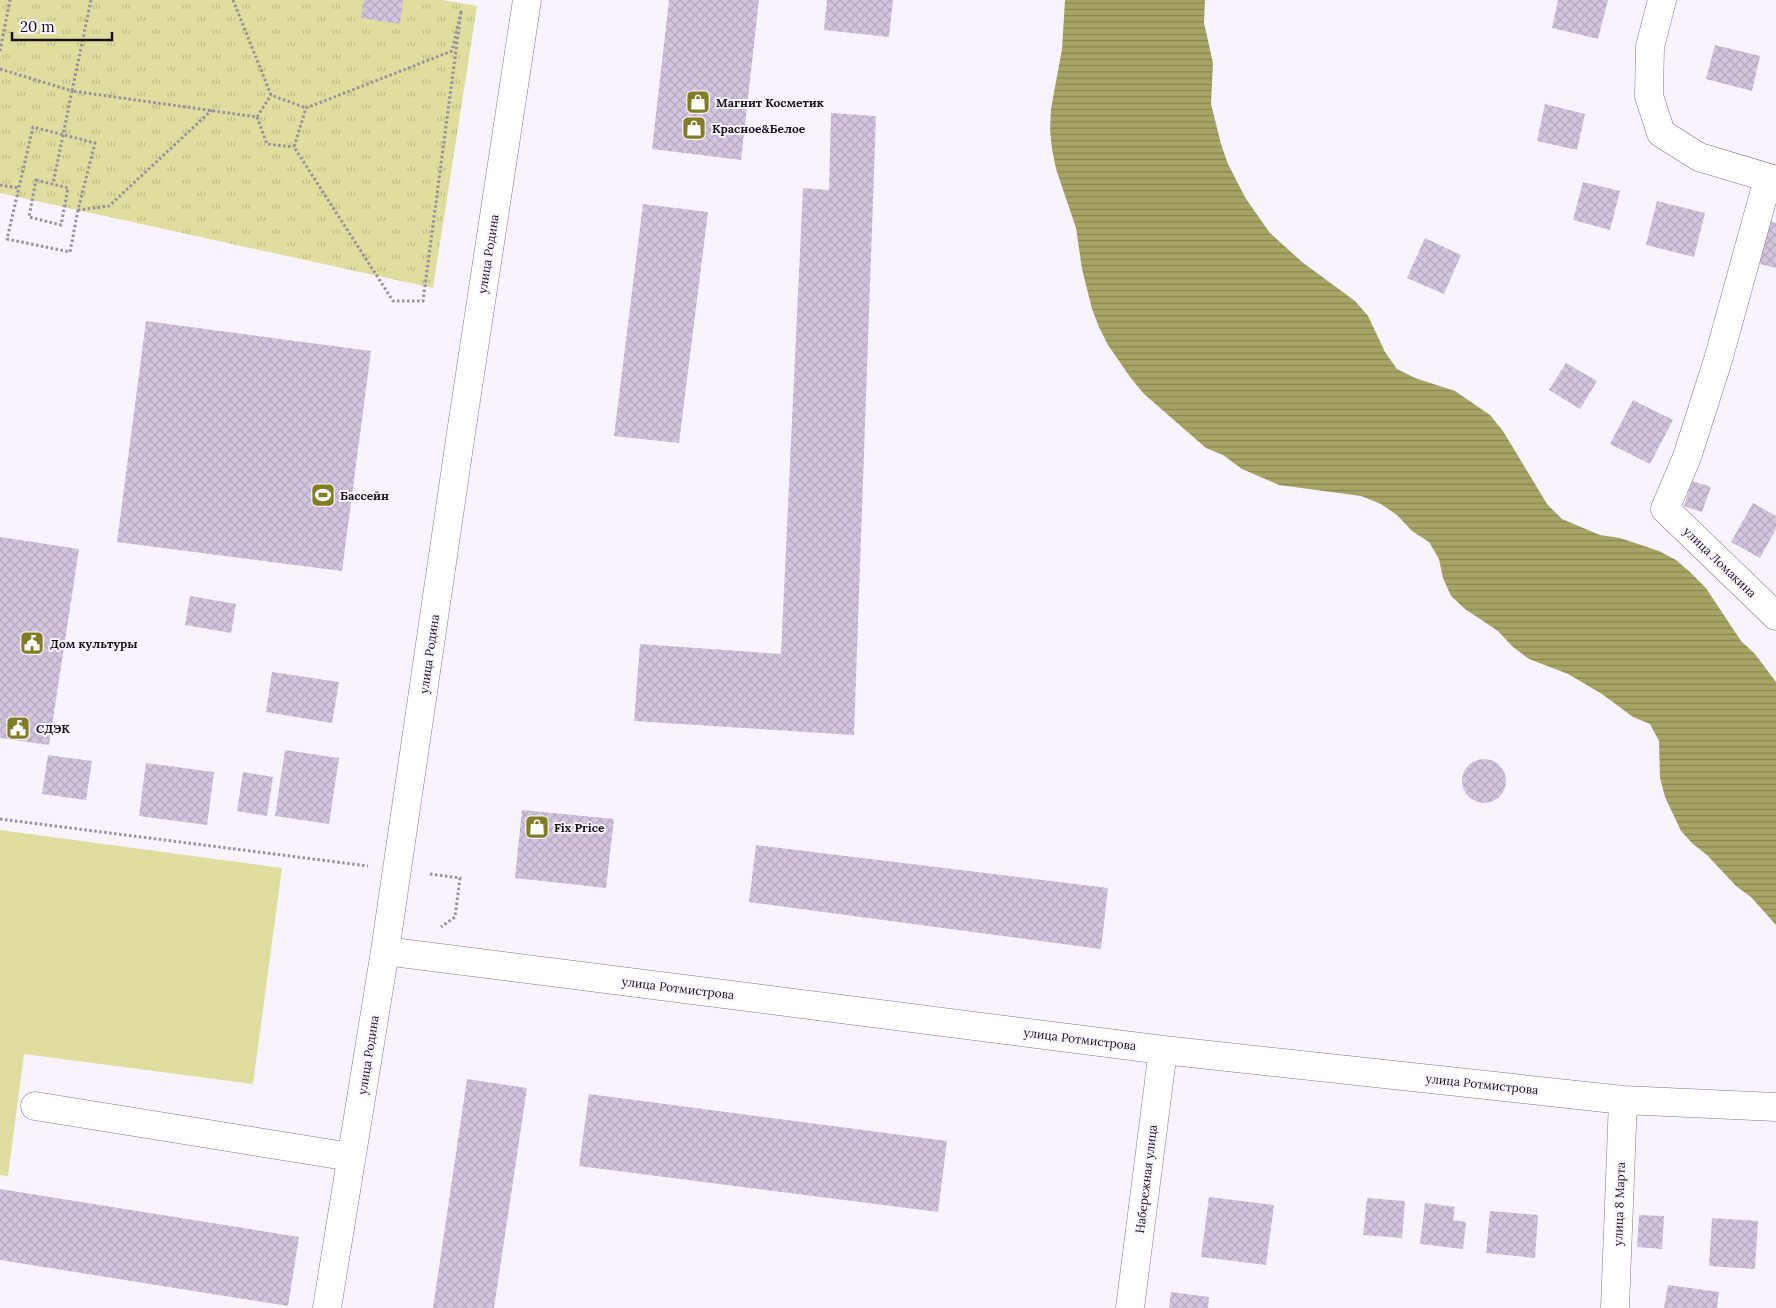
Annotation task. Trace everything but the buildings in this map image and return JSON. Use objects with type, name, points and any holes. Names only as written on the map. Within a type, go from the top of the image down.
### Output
[{"type":"street","name":"улица Родина","points":[[327,1308],[385,951],[527,0]]},
{"type":"street","points":[[1662,0],[1650,47],[1649,96],[1661,133],[1698,156],[1772,179]]},
{"type":"street","name":"улица Ломакина","points":[[1772,179],[1716,368],[1687,457],[1665,509],[1776,616]]},
{"type":"street","name":"улица Ротмистрова","points":[[385,951],[1163,1050],[1623,1100],[1773,1107]]},
{"type":"street","name":"Набережная улица","points":[[1130,1308],[1163,1050]]},
{"type":"street","name":"улица 8 Марта","points":[[1616,1308],[1623,1100]]},
{"type":"street","points":[[35,1106],[351,1157]]},
{"type":"path","points":[[0,51],[10,0]]},
{"type":"path","points":[[53,184],[91,0]]},
{"type":"path","points":[[233,0],[271,95],[306,108],[452,50],[461,12],[423,301],[393,301],[294,147],[306,108]]},
{"type":"path","points":[[0,70],[72,91],[257,117]]},
{"type":"path","points":[[257,117],[271,95]]},
{"type":"path","points":[[78,210],[109,206],[212,110]]},
{"type":"path","points":[[257,117],[267,144],[294,147]]},
{"type":"path","points":[[33,127],[63,135],[95,143],[78,210],[70,252],[6,239],[33,127]]},
{"type":"path","points":[[36,180],[53,184],[68,188],[61,225],[29,217],[36,180]]},
{"type":"path","points":[[0,185],[19,188]]},
{"type":"path","points":[[0,819],[368,866]]},
{"type":"path","points":[[430,874],[460,878],[455,916],[441,927]]},
{"type":"green space","points":[[0,0],[442,0],[477,6],[433,288],[0,193]]},
{"type":"green space","points":[[0,830],[282,868],[253,1084],[24,1054],[8,1176],[0,1175]]},
{"type":"shaded area","points":[[1065,0],[1205,0],[1204,23],[1213,63],[1211,104],[1221,144],[1228,164],[1246,199],[1270,233],[1302,262],[1355,301],[1368,316],[1385,352],[1397,369],[1415,378],[1455,391],[1490,415],[1503,431],[1547,504],[1562,519],[1600,535],[1620,538],[1659,551],[1676,560],[1706,588],[1741,641],[1755,654],[1776,682],[1776,925],[1751,897],[1736,886],[1681,831],[1665,797],[1660,778],[1659,741],[1650,724],[1633,717],[1602,694],[1568,674],[1529,659],[1513,647],[1498,631],[1465,609],[1451,596],[1443,578],[1439,559],[1429,542],[1412,531],[1397,515],[1381,504],[1361,496],[1279,485],[1242,469],[1223,455],[1206,448],[1144,394],[1130,377],[1108,345],[1092,309],[1082,269],[1076,228],[1056,169],[1052,149],[1050,130],[1051,109],[1062,49]]},
{"type":"place","name":"Магнит Косметик","points":[[698,102]]},
{"type":"place","name":"Красное&Белое","points":[[694,128]]},
{"type":"place","name":"Бассейн","points":[[323,495]]},
{"type":"place","name":"Дом культуры","points":[[32,643]]},
{"type":"place","name":"СДЭК","points":[[18,728]]},
{"type":"place","name":"Fix Price","points":[[537,827]]}]
